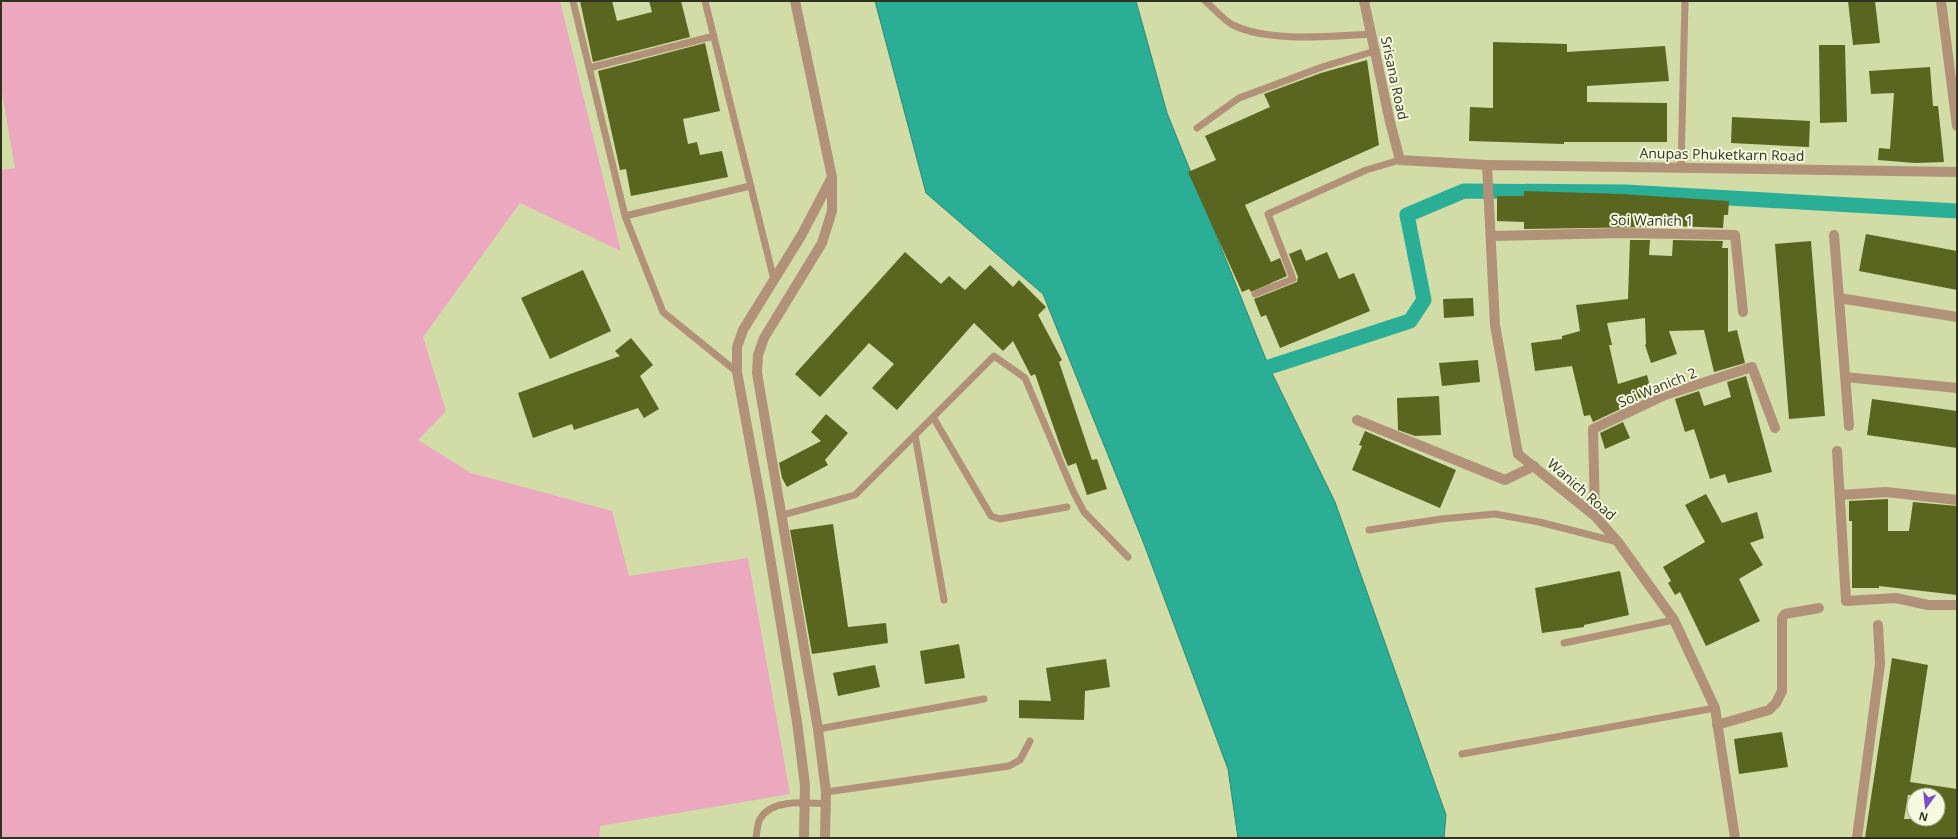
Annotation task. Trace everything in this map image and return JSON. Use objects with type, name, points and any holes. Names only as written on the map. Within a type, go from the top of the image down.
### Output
[{"type":"street","points":[[795,1],[832,177],[832,211],[822,243],[764,338],[758,355],[757,373],[783,515],[818,729],[827,804],[825,838]]},
{"type":"street","name":"Srisana Road","points":[[1364,1],[1390,122],[1400,160]]},
{"type":"street","points":[[1941,1],[1957,126]]},
{"type":"street","name":"Anupas Phuketkarn Road","points":[[1400,160],[1487,165],[1957,172]]},
{"type":"street","name":"Wanich Road","points":[[1487,165],[1496,325],[1518,454],[1595,516],[1618,542],[1674,620],[1715,708],[1735,838]]},
{"type":"street","points":[[804,838],[806,784],[798,722],[762,508],[737,372],[737,347],[743,330],[804,230],[832,177]]},
{"type":"street","name":"Soi Wanich 1","points":[[1491,236],[1620,233],[1735,235],[1743,312]]},
{"type":"street","points":[[1834,235],[1849,426]]},
{"type":"street","points":[[1839,298],[1957,317]]},
{"type":"street","name":"Soi Wanich 2","points":[[1595,516],[1593,429],[1665,395],[1752,367],[1776,428]]},
{"type":"street","points":[[1845,377],[1957,388]]},
{"type":"street","points":[[1357,420],[1505,480],[1534,466]]},
{"type":"street","points":[[1837,451],[1846,601],[1896,598],[1928,605],[1957,606]]},
{"type":"street","points":[[1840,495],[1886,492],[1957,500]]},
{"type":"street","points":[[1717,725],[1769,710],[1776,703],[1782,691],[1782,618],[1785,614],[1819,608]]},
{"type":"street","points":[[1857,838],[1880,664],[1878,625]]},
{"type":"lane","points":[[573,1],[625,216],[663,312],[737,372]]},
{"type":"lane","points":[[705,1],[774,280]]},
{"type":"lane","points":[[1205,1],[1232,25],[1259,33],[1306,36],[1371,34]]},
{"type":"lane","points":[[1682,168],[1685,1]]},
{"type":"lane","points":[[589,68],[714,36]]},
{"type":"lane","points":[[1197,128],[1239,98],[1322,67],[1375,51]]},
{"type":"lane","points":[[1255,294],[1293,279],[1268,214],[1366,170],[1400,160]]},
{"type":"lane","points":[[625,216],[750,186]]},
{"type":"lane","points":[[783,515],[855,495],[994,356],[1025,378],[1073,491],[1084,512],[1128,557]]},
{"type":"lane","points":[[933,417],[991,516],[1000,519],[1067,507]]},
{"type":"lane","points":[[915,436],[944,600]]},
{"type":"lane","points":[[1369,530],[1441,519],[1495,514],[1539,522],[1618,542]]},
{"type":"lane","points":[[1564,644],[1674,620]]},
{"type":"lane","points":[[818,729],[984,699]]},
{"type":"lane","points":[[1462,754],[1715,708]]},
{"type":"lane","points":[[826,792],[1009,766],[1020,760],[1030,741]]},
{"type":"lane","points":[[756,838],[760,820],[773,807],[806,803],[827,804]]},
{"type":"shaded area","points":[[10,1],[560,1],[621,251],[520,203],[423,337],[446,411],[418,440],[471,473],[612,511],[629,576],[748,558],[790,794],[600,826],[599,838],[1,838],[1,170],[15,168],[1,87],[1,4]]},
{"type":"water","points":[[875,1],[1136,1],[1167,113],[1269,367],[1335,502],[1446,815],[1444,838],[1238,838],[1228,769],[1144,544],[1043,294],[926,193]]},
{"type":"building","points":[[580,1],[612,1],[617,21],[652,12],[649,1],[681,1],[690,37],[593,62]]},
{"type":"building","points":[[1848,1],[1875,1],[1880,43],[1853,45]]},
{"type":"building","points":[[1493,42],[1567,44],[1567,52],[1665,46],[1669,81],[1587,86],[1587,102],[1667,103],[1667,142],[1564,142],[1564,144],[1469,141],[1470,107],[1493,108]]},
{"type":"building","points":[[705,43],[720,111],[683,119],[688,144],[697,142],[700,155],[722,151],[728,177],[631,196],[626,169],[620,170],[598,71]]},
{"type":"building","points":[[1819,45],[1845,45],[1847,122],[1820,123]]},
{"type":"building","points":[[1367,60],[1379,145],[1245,205],[1271,262],[1280,258],[1287,276],[1251,292],[1249,289],[1242,292],[1188,172],[1216,160],[1205,136],[1270,107],[1264,94],[1321,73]]},
{"type":"building","points":[[1930,67],[1933,106],[1938,106],[1944,162],[1915,163],[1878,160],[1879,148],[1890,149],[1894,93],[1871,94],[1869,71]]},
{"type":"building","points":[[1732,117],[1810,121],[1809,147],[1731,143]]},
{"type":"building","points":[[1524,191],[1621,194],[1729,201],[1728,215],[1724,215],[1723,228],[1650,225],[1650,227],[1524,229],[1524,222],[1497,221],[1497,196],[1524,196]]},
{"type":"building","points":[[1866,234],[1957,251],[1957,290],[1859,271]]},
{"type":"building","points":[[1630,240],[1650,240],[1649,255],[1672,256],[1673,240],[1723,241],[1722,248],[1728,248],[1728,332],[1737,330],[1745,363],[1714,372],[1704,330],[1669,331],[1677,354],[1651,363],[1645,345],[1645,318],[1607,323],[1612,345],[1609,345],[1618,384],[1647,375],[1652,394],[1630,401],[1631,404],[1593,422],[1590,415],[1584,416],[1572,366],[1535,371],[1531,343],[1562,339],[1562,336],[1580,331],[1576,305],[1628,299]]},
{"type":"building","points":[[1811,241],[1825,416],[1789,419],[1775,244]]},
{"type":"building","points":[[1301,249],[1306,261],[1327,252],[1339,279],[1354,273],[1370,311],[1280,348],[1266,315],[1261,317],[1254,299],[1297,282],[1298,277],[1289,254]]},
{"type":"building","points":[[905,252],[941,284],[949,276],[965,290],[990,265],[1013,287],[1019,280],[1046,307],[1038,315],[1062,360],[1059,362],[1092,460],[1097,459],[1107,489],[1087,495],[1076,463],[1068,466],[1035,374],[1031,376],[1013,341],[1003,351],[974,323],[897,410],[872,388],[894,364],[869,343],[820,397],[795,374]]},
{"type":"building","points":[[583,270],[611,331],[550,359],[521,298]]},
{"type":"building","points":[[1473,298],[1474,316],[1444,318],[1443,299]]},
{"type":"building","points":[[631,338],[653,365],[640,376],[659,409],[644,418],[638,408],[574,430],[572,424],[533,438],[518,393],[620,356],[615,351]]},
{"type":"building","points":[[1478,360],[1480,382],[1442,386],[1439,363]]},
{"type":"building","points":[[1746,376],[1772,472],[1728,483],[1725,474],[1710,479],[1694,429],[1685,432],[1675,399],[1699,391],[1704,406],[1731,397],[1727,382]]},
{"type":"building","points":[[1439,396],[1441,435],[1415,436],[1398,430],[1397,398]]},
{"type":"building","points":[[1872,399],[1957,411],[1957,448],[1867,435]]},
{"type":"building","points":[[826,414],[848,433],[825,460],[828,465],[787,487],[782,478],[779,463],[821,441],[811,432]]},
{"type":"building","points":[[1623,422],[1630,438],[1605,449],[1600,433]]},
{"type":"building","points":[[1365,431],[1456,470],[1440,508],[1352,470],[1362,446],[1359,445]]},
{"type":"building","points":[[1706,494],[1722,523],[1757,512],[1764,538],[1750,543],[1763,565],[1739,579],[1760,621],[1706,646],[1680,592],[1675,595],[1668,583],[1671,581],[1663,567],[1705,542],[1685,505]]},
{"type":"building","points":[[1888,499],[1888,531],[1909,531],[1913,502],[1957,506],[1957,595],[1879,586],[1879,588],[1852,588],[1852,521],[1849,521],[1849,501]]},
{"type":"building","points":[[833,524],[848,627],[886,623],[888,643],[812,654],[790,530]]},
{"type":"building","points":[[1620,571],[1629,615],[1584,625],[1584,627],[1542,633],[1535,588]]},
{"type":"building","points":[[959,644],[965,678],[925,684],[920,651]]},
{"type":"building","points":[[1892,658],[1928,665],[1910,782],[1944,787],[1906,787],[1906,807],[1904,819],[1906,819],[1906,827],[1946,827],[1946,787],[1957,789],[1957,838],[1865,838]]},
{"type":"building","points":[[1106,659],[1110,687],[1085,691],[1084,720],[1019,718],[1019,700],[1051,701],[1046,668]]},
{"type":"building","points":[[875,665],[880,687],[838,696],[833,673]]},
{"type":"building","points":[[1782,732],[1788,767],[1739,774],[1734,739]]},
{"type":"waterway","points":[[1269,367],[1410,321],[1424,300],[1407,215],[1464,191],[1625,192],[1957,211]]}]
